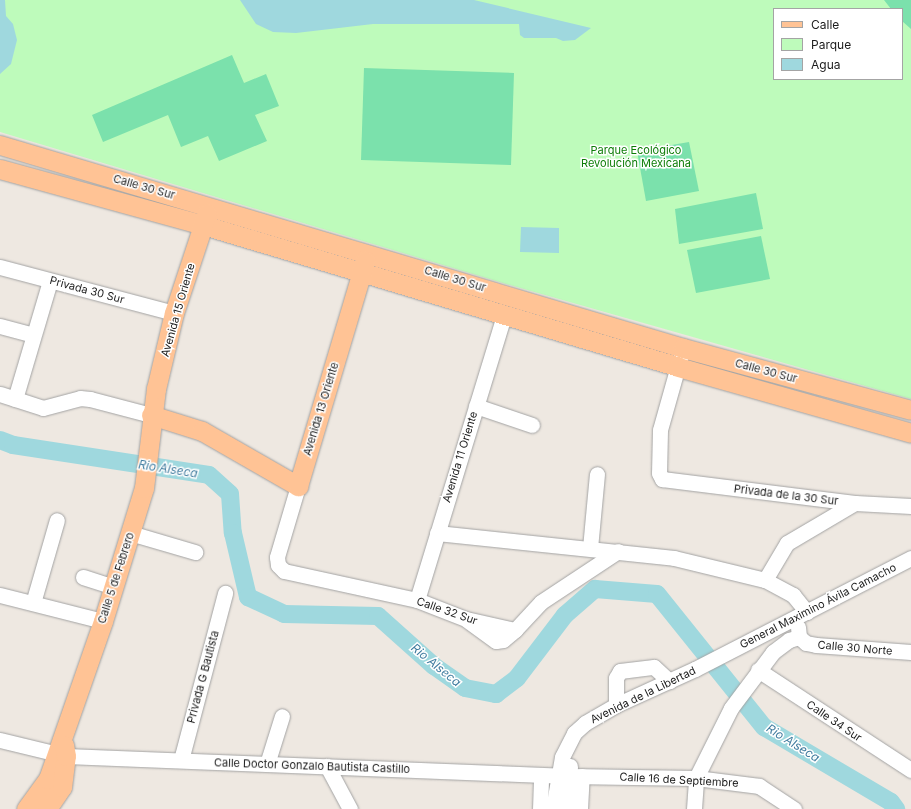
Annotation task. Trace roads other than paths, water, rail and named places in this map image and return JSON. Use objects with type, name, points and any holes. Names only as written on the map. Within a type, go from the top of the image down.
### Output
[{"type":"main road","name":"Calle 30 Sur","points":[[0,145],[683,348],[911,410]]},
{"type":"main road","name":"Calle 30 Sur","points":[[0,168],[203,225],[678,367],[911,433]]},
{"type":"main road","name":"Avenida 15 Oriente","points":[[151,415],[174,313],[209,206]]},
{"type":"main road","name":"Avenida 13 Oriente","points":[[298,486],[367,253]]},
{"type":"main road","points":[[151,415],[202,431],[298,486]]},
{"type":"main road","name":"Calle 5 de Febrero","points":[[62,749],[144,488],[150,439],[151,415]]},
{"type":"main road","points":[[26,809],[48,779],[62,749]]},
{"type":"main road","points":[[47,809],[62,788],[62,749]]},
{"type":"street","name":"Privada 30 Sur","points":[[0,267],[174,313]]},
{"type":"street","points":[[15,399],[50,281]]},
{"type":"street","name":"Avenida 11 Oriente","points":[[417,600],[504,315]]},
{"type":"street","points":[[0,326],[34,335]]},
{"type":"street","points":[[678,367],[683,348]]},
{"type":"street","name":"Privada de la 30 Sur","points":[[678,367],[660,430],[659,473],[662,479],[855,503],[911,506]]},
{"type":"street","points":[[0,394],[43,408],[80,398],[90,399],[151,415]]},
{"type":"street","points":[[476,406],[532,425]]},
{"type":"street","points":[[590,548],[597,474]]},
{"type":"street","name":"Avenida 13 Oriente","points":[[278,565],[277,556],[298,486]]},
{"type":"street","points":[[766,580],[787,543],[855,503]]},
{"type":"street","points":[[33,603],[57,520]]},
{"type":"street","points":[[130,533],[195,552]]},
{"type":"street","points":[[437,533],[674,558],[766,580],[781,586],[804,613],[799,637],[789,640],[773,652],[731,708],[696,778],[694,809]]},
{"type":"street","name":"Calle 32 Sur","points":[[278,565],[284,571],[292,575],[417,600],[466,620],[515,630],[541,602],[618,551]]},
{"type":"street","name":"General Maximino Ávila Camacho","points":[[725,654],[911,558]]},
{"type":"street","points":[[82,577],[114,587]]},
{"type":"street","name":"Privada G Bautista","points":[[181,760],[226,593]]},
{"type":"street","points":[[0,595],[103,621]]},
{"type":"street","points":[[765,633],[773,641],[773,652]]},
{"type":"street","name":"Calle 30 Norte","points":[[799,637],[806,643],[816,645],[911,652]]},
{"type":"street","name":"Avenida de la Libertad","points":[[566,809],[570,759],[568,744],[574,733],[585,723],[616,705],[725,654]]},
{"type":"street","points":[[616,705],[616,678],[620,672],[654,668],[669,681]]},
{"type":"street","name":"Calle 34 Sur","points":[[755,674],[911,770]]},
{"type":"street","points":[[267,764],[282,716]]},
{"type":"street","name":"Calle Doctor Gonzalo Bautista Castillo","points":[[0,740],[62,749],[181,760],[569,776]]},
{"type":"street","points":[[327,766],[350,809]]},
{"type":"street","points":[[540,809],[542,775]]},
{"type":"street","points":[[569,776],[580,809]]},
{"type":"street","name":"Avenida de la Libertad","points":[[553,809],[569,776]]},
{"type":"street","name":"Calle 16 de Septiembre","points":[[569,776],[696,778],[759,786],[788,806]]},
{"type":"water","points":[[0,0],[5,0],[6,16],[13,24],[17,40],[11,64],[0,74]]},
{"type":"water","points":[[240,0],[474,0],[591,28],[575,40],[563,41],[556,38],[524,38],[520,35],[519,24],[373,24],[296,33],[273,32],[256,24]]},
{"type":"water","points":[[521,227],[559,228],[559,253],[520,252]]},
{"type":"waterway","name":"Rio Alseca","points":[[0,440],[13,445],[209,475],[230,494],[233,533],[248,597],[284,614],[378,616],[434,666],[465,688],[496,694],[517,678],[565,615],[595,589],[657,594],[764,727],[891,802],[896,809]]},
{"type":"park label","name":"Parque Ecológico Revolución Mexicana","points":[[636,157]]}]
